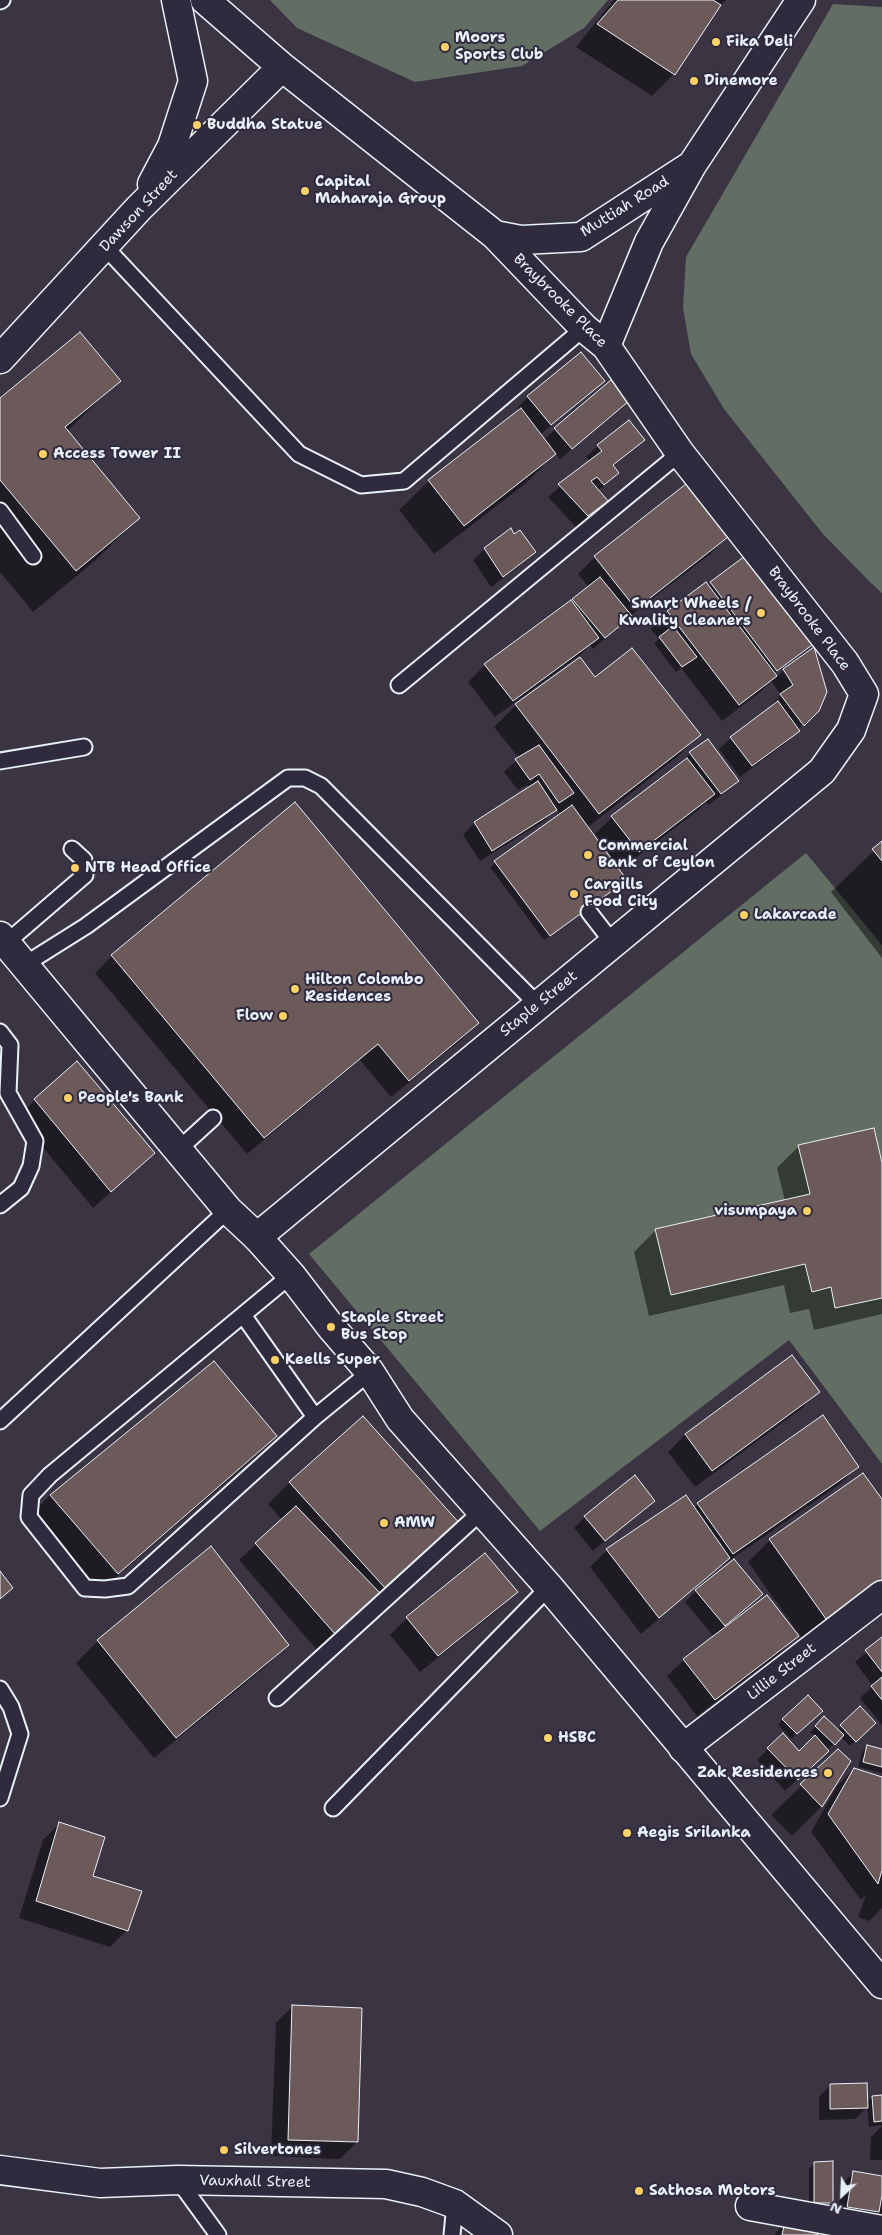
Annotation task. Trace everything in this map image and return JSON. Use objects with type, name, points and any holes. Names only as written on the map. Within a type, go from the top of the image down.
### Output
[{"type":"street","points":[[139,208],[172,146],[193,81],[176,0]]},
{"type":"street","name":"Muttiah Road","points":[[606,346],[649,242],[692,165],[801,0]]},
{"type":"street","name":"Braybrooke Place","points":[[214,4],[282,67],[495,235],[584,328],[606,346],[680,453],[845,663],[873,695],[822,771]]},
{"type":"street","name":"Dawson Street","points":[[0,359],[139,208],[282,67]]},
{"type":"street","name":"Muttiah Road","points":[[495,235],[520,240],[581,237],[692,165]]},
{"type":"street","name":"Staple Street","points":[[257,1237],[822,771]]},
{"type":"street","points":[[3,939],[228,1210],[257,1237],[291,1275],[331,1327],[370,1372],[400,1419],[549,1587],[682,1748],[882,1984]]},
{"type":"street","name":"Lillie Street","points":[[682,1748],[882,1595]]},
{"type":"street","name":"Vauxhall Street","points":[[0,2170],[100,2183],[178,2180],[386,2184],[422,2192],[454,2204],[498,2235]]},
{"type":"street","points":[[750,2206],[882,2230]]},
{"type":"lane","points":[[104,248],[299,454],[361,485],[404,481],[584,328]]},
{"type":"lane","points":[[399,685],[680,453]]},
{"type":"lane","points":[[0,511],[33,556]]},
{"type":"lane","points":[[0,761],[84,746]]},
{"type":"lane","points":[[24,965],[86,926],[288,778],[305,778],[321,786],[538,1005]]},
{"type":"lane","points":[[3,939],[85,875],[84,860],[72,850]]},
{"type":"lane","points":[[589,912],[614,943]]},
{"type":"lane","points":[[0,1032],[10,1045],[8,1093],[35,1141],[31,1166],[21,1188],[0,1205]]},
{"type":"lane","points":[[178,1150],[213,1118]]},
{"type":"lane","points":[[0,1421],[228,1210]]},
{"type":"lane","points":[[291,1275],[50,1475],[31,1495],[29,1517],[85,1588],[105,1589],[128,1586],[315,1418],[370,1372]]},
{"type":"lane","points":[[243,1316],[315,1418]]},
{"type":"lane","points":[[277,1698],[482,1511]]},
{"type":"lane","points":[[333,1808],[549,1587]]},
{"type":"lane","points":[[0,1689],[11,1707],[20,1734],[0,1798]]},
{"type":"lane","points":[[178,2180],[218,2235]]},
{"type":"lane","points":[[452,2235],[454,2204]]},
{"type":"green space","name":"Moors Sports Club","points":[[270,0],[608,0],[584,28],[522,66],[415,82],[297,28]]},
{"type":"green space","points":[[833,4],[882,7],[882,593],[823,534],[724,409],[691,354],[683,308],[686,257]]},
{"type":"green space","points":[[806,853],[882,945],[882,1464],[789,1340],[540,1531],[309,1254]]},
{"type":"building","points":[[618,0],[713,0],[721,5],[675,75],[597,24]]},
{"type":"building","name":"Access Tower II","points":[[80,332],[121,381],[65,427],[140,518],[76,571],[0,480],[0,398]]},
{"type":"building","points":[[581,352],[605,381],[551,425],[527,396]]},
{"type":"building","points":[[611,380],[629,401],[572,449],[554,428]]},
{"type":"building","points":[[521,408],[556,454],[464,526],[428,480]]},
{"type":"building","points":[[629,420],[645,440],[613,465],[619,473],[604,485],[597,477],[591,481],[608,501],[588,516],[558,484],[602,451],[597,445]]},
{"type":"building","points":[[686,484],[728,537],[636,609],[594,556]]},
{"type":"building","points":[[511,528],[514,534],[520,530],[536,552],[503,577],[484,548]]},
{"type":"building","name":"Smart Wheels / Kwality Cleaners","points":[[745,556],[812,645],[777,671],[710,582]]},
{"type":"building","points":[[600,577],[632,616],[605,638],[572,599]]},
{"type":"building","points":[[706,582],[777,676],[739,705],[667,611]]},
{"type":"building","points":[[571,600],[599,638],[513,701],[484,664]]},
{"type":"building","points":[[673,626],[697,657],[682,667],[659,637]]},
{"type":"building","points":[[814,647],[827,692],[819,711],[804,726],[780,694],[793,685],[783,669]]},
{"type":"building","points":[[632,648],[701,735],[599,814],[515,704],[580,657],[595,677]]},
{"type":"building","points":[[778,701],[800,731],[752,766],[730,737]]},
{"type":"building","points":[[708,739],[739,781],[721,794],[689,752]]},
{"type":"building","points":[[539,745],[574,793],[559,803],[539,774],[530,780],[515,759]]},
{"type":"building","points":[[687,758],[715,794],[639,852],[611,816]]},
{"type":"building","points":[[538,781],[557,810],[492,851],[474,822]]},
{"type":"building","name":"Hilton Colombo Residences","points":[[295,802],[479,1023],[409,1081],[378,1044],[264,1138],[111,955]]},
{"type":"building","points":[[572,805],[627,880],[550,936],[494,861]]},
{"type":"building","points":[[882,841],[882,861],[872,849]]},
{"type":"building","points":[[77,1061],[155,1153],[111,1192],[34,1099]]},
{"type":"building","name":"visumpaya","points":[[874,1128],[882,1163],[882,1298],[835,1308],[831,1287],[812,1292],[805,1264],[671,1295],[655,1229],[810,1194],[798,1145]]},
{"type":"building","points":[[792,1355],[820,1392],[712,1471],[685,1434]]},
{"type":"building","points":[[214,1361],[277,1436],[118,1574],[50,1495]]},
{"type":"building","points":[[823,1415],[859,1467],[733,1554],[697,1503]]},
{"type":"building","points":[[363,1416],[462,1526],[386,1589],[289,1482]]},
{"type":"building","points":[[863,1473],[882,1499],[882,1580],[826,1619],[769,1539]]},
{"type":"building","points":[[635,1475],[655,1501],[605,1541],[584,1516]]},
{"type":"building","points":[[686,1495],[730,1558],[659,1618],[606,1549]]},
{"type":"building","points":[[296,1506],[381,1594],[335,1634],[255,1543]]},
{"type":"building","points":[[211,1546],[289,1645],[176,1738],[97,1640]]},
{"type":"building","points":[[485,1553],[518,1592],[438,1656],[406,1617]]},
{"type":"building","points":[[734,1559],[763,1594],[725,1626],[695,1590]]},
{"type":"building","points":[[0,1571],[13,1588],[0,1599]]},
{"type":"building","points":[[767,1595],[799,1636],[715,1700],[683,1659]]},
{"type":"building","points":[[882,1637],[882,1672],[865,1650]]},
{"type":"building","points":[[882,1677],[882,1700],[871,1686]]},
{"type":"building","points":[[808,1695],[823,1711],[797,1734],[782,1719]]},
{"type":"building","points":[[860,1706],[876,1723],[856,1742],[840,1725]]},
{"type":"building","points":[[824,1716],[844,1735],[835,1745],[815,1726]]},
{"type":"building","points":[[783,1733],[799,1751],[815,1735],[829,1751],[798,1780],[767,1748]]},
{"type":"building","points":[[867,1745],[882,1749],[882,1767],[863,1762]]},
{"type":"building","name":"Zak Residences","points":[[838,1749],[851,1761],[822,1807],[800,1784]]},
{"type":"building","points":[[854,1768],[882,1777],[882,1870],[878,1884],[828,1814]]},
{"type":"building","points":[[59,1822],[105,1837],[93,1876],[142,1891],[128,1931],[36,1901]]},
{"type":"building","points":[[292,2005],[362,2008],[358,2142],[288,2140]]},
{"type":"building","points":[[867,2083],[868,2108],[830,2109],[830,2084]]},
{"type":"building","points":[[882,2095],[882,2121],[874,2122],[872,2096]]},
{"type":"building","points":[[833,2161],[833,2203],[814,2203],[814,2162]]},
{"type":"building","points":[[853,2171],[882,2176],[882,2195],[879,2212],[847,2207]]},
{"type":"building","points":[[785,2221],[820,2228],[818,2235],[782,2235]]},
{"type":"place","name":"Fika Deli","points":[[716,42]]},
{"type":"place","name":"Moors Sports Club","points":[[445,47]]},
{"type":"place","name":"Dinemore","points":[[694,81]]},
{"type":"place","name":"Buddha Statue","points":[[197,125]]},
{"type":"place","name":"Capital Maharaja Group","points":[[305,191]]},
{"type":"place","name":"Access Tower II","points":[[43,454]]},
{"type":"place","name":"Smart Wheels / Kwality Cleaners","points":[[761,613]]},
{"type":"place","name":"Commercial Bank of Ceylon","points":[[588,855]]},
{"type":"place","name":"NTB Head Office","points":[[75,868]]},
{"type":"place","name":"Cargills Food City","points":[[574,894]]},
{"type":"place","name":"Lakarcade","points":[[744,915]]},
{"type":"place","name":"Hilton Colombo Residences","points":[[295,989]]},
{"type":"place","name":"Flow","points":[[283,1016]]},
{"type":"place","name":"People's Bank","points":[[68,1098]]},
{"type":"place","name":"visumpaya","points":[[807,1211]]},
{"type":"place","name":"Staple Street Bus Stop","points":[[331,1327]]},
{"type":"place","name":"Keells Super","points":[[275,1360]]},
{"type":"place","name":"AMW","points":[[384,1523]]},
{"type":"place","name":"HSBC","points":[[548,1738]]},
{"type":"place","name":"Zak Residences","points":[[828,1773]]},
{"type":"place","name":"Aegis Srilanka","points":[[627,1833]]},
{"type":"place","name":"Silvertones","points":[[224,2150]]},
{"type":"place","name":"Sathosa Motors","points":[[639,2191]]}]
